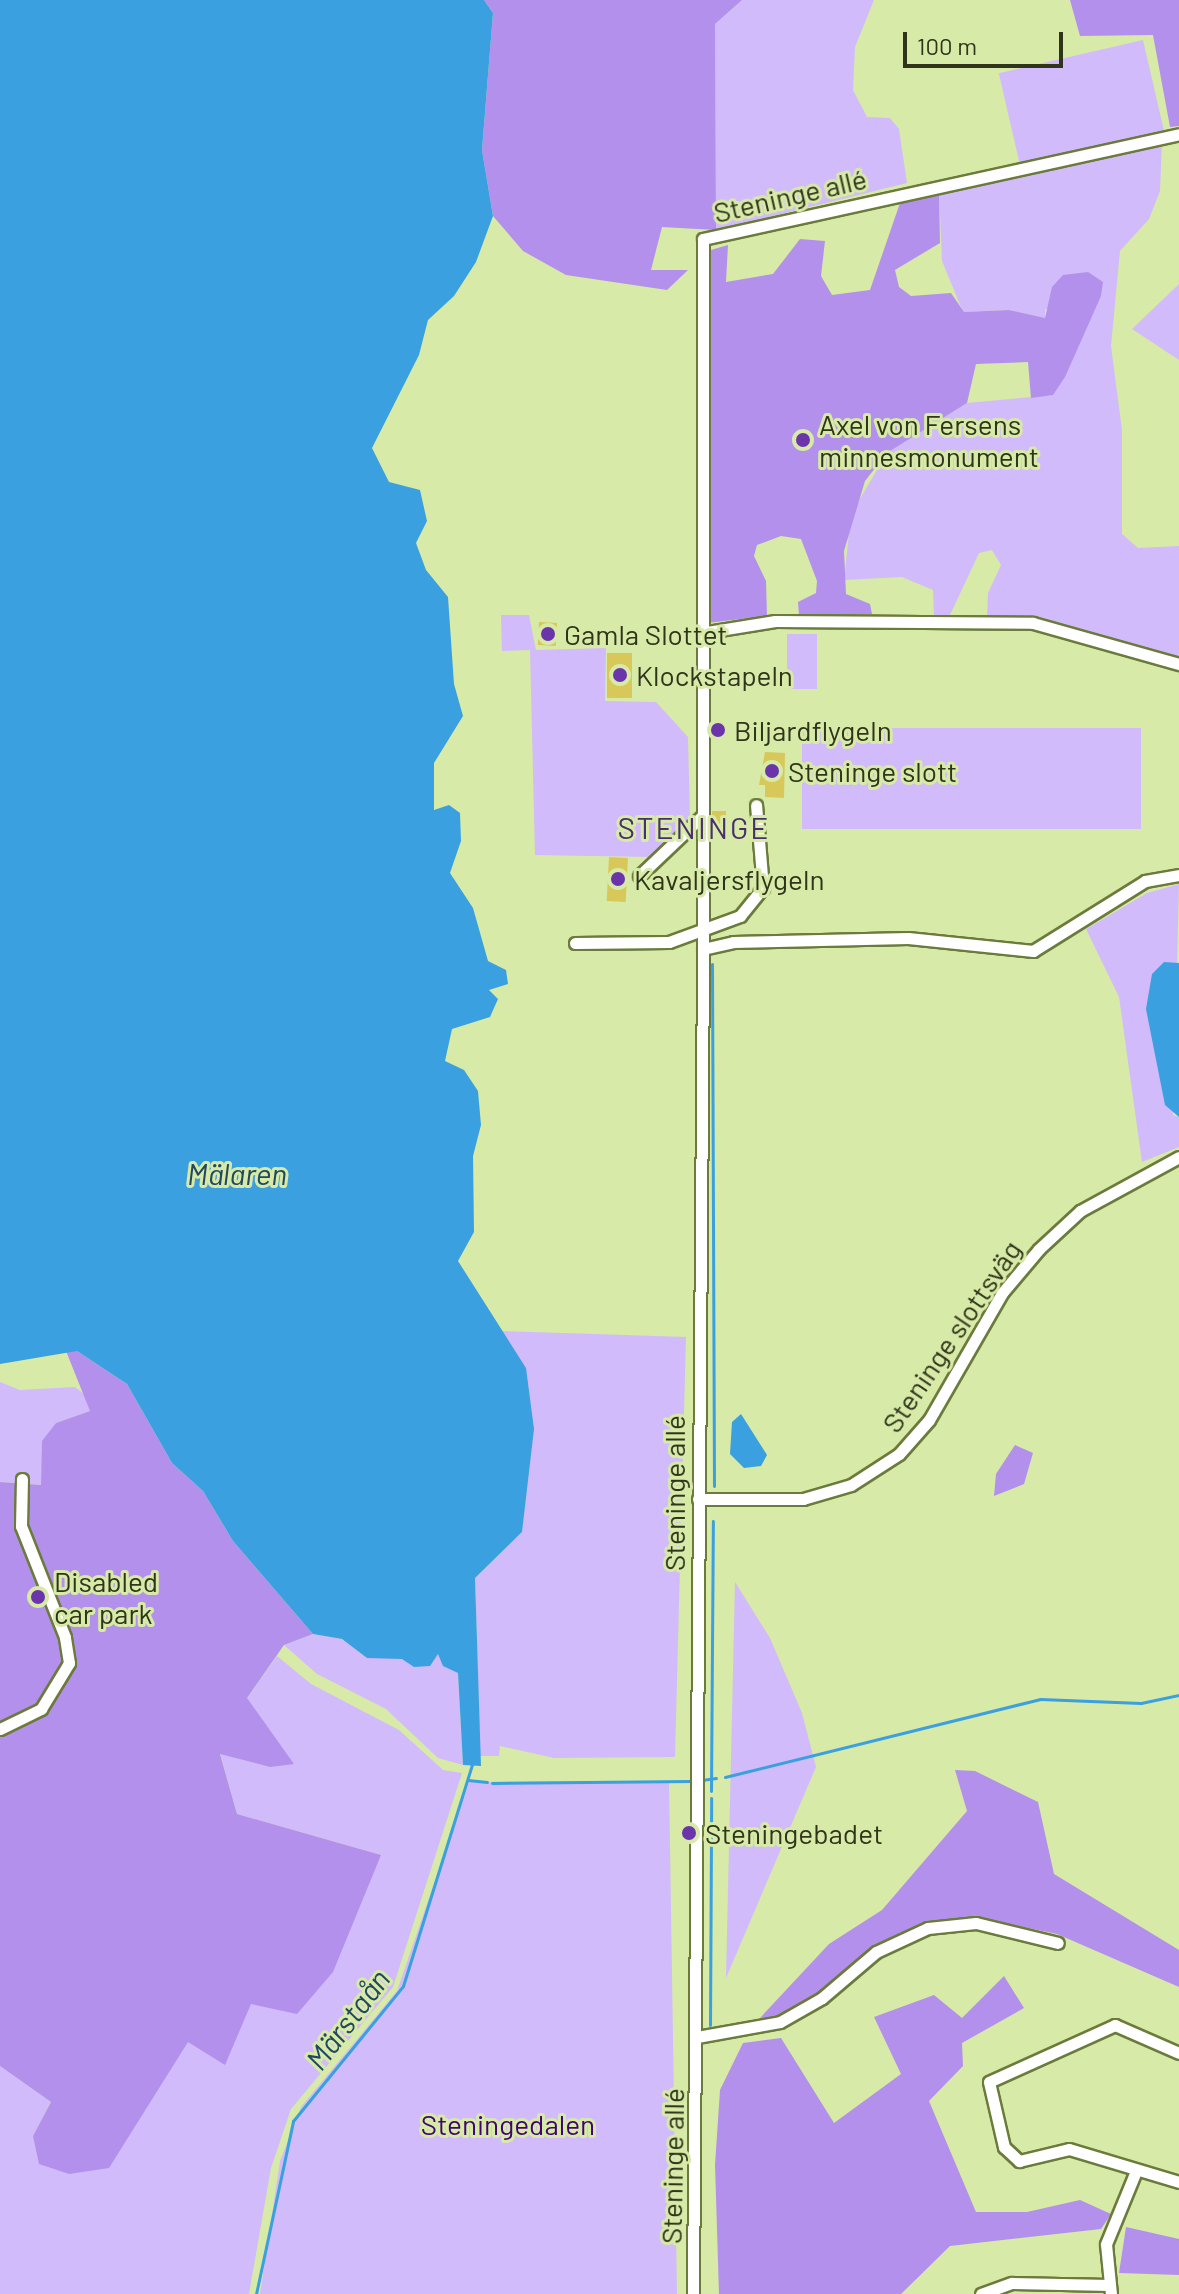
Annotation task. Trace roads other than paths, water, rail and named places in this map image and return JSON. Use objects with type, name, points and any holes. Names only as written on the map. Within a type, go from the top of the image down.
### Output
[{"type":"street","name":"Steninge allé","points":[[693,2294],[703,949],[703,239],[1179,134]]},
{"type":"street","points":[[701,633],[775,621],[1033,623],[1179,664]]},
{"type":"street","points":[[575,943],[669,942],[702,925],[740,916],[763,888],[756,805]]},
{"type":"street","points":[[639,876],[701,817]]},
{"type":"street","points":[[703,949],[733,942],[908,938],[1033,951],[1145,881],[1179,875]]},
{"type":"street","name":"Steninge slottsväg","points":[[698,1499],[803,1499],[851,1485],[899,1454],[929,1420],[1002,1293],[1039,1249],[1080,1211],[1179,1157]]},
{"type":"street","points":[[0,1729],[41,1709],[69,1663],[65,1637],[21,1526],[22,1479]]},
{"type":"street","points":[[697,2037],[780,2022],[822,1998],[876,1952],[928,1928],[976,1923],[1058,1943]]},
{"type":"street","points":[[1179,2053],[1115,2025],[989,2082],[1004,2147],[1019,2161],[1069,2149],[1179,2182]]},
{"type":"street","points":[[981,2294],[1012,2283],[1110,2289],[1106,2244],[1113,2217],[1136,2171]]},
{"type":"water","name":"Mälaren","points":[[0,0],[484,0],[493,13],[482,150],[493,216],[476,262],[454,296],[428,320],[419,355],[372,448],[389,482],[420,490],[427,521],[416,543],[426,570],[448,597],[454,684],[463,716],[434,763],[434,810],[449,805],[460,813],[461,841],[450,873],[473,908],[488,961],[506,970],[508,984],[489,990],[498,999],[490,1017],[452,1029],[445,1061],[464,1070],[478,1091],[481,1125],[473,1156],[474,1232],[458,1261],[526,1368],[534,1429],[522,1532],[475,1578],[481,1766],[463,1765],[458,1673],[443,1666],[438,1654],[430,1666],[414,1667],[402,1659],[367,1658],[342,1639],[313,1634],[233,1541],[203,1491],[172,1463],[127,1384],[77,1351],[0,1364]]},
{"type":"water","points":[[1164,962],[1179,963],[1179,1117],[1165,1105],[1146,1009],[1152,974]]},
{"type":"water","points":[[741,1414],[767,1455],[761,1466],[744,1468],[730,1454],[732,1422]]},
{"type":"waterway","points":[[712,964],[714,1486]]},
{"type":"waterway","points":[[711,1791],[713,1521]]},
{"type":"waterway","points":[[725,1777],[1040,1699],[1141,1703],[1179,1695]]},
{"type":"waterway","name":"Märstaån","points":[[256,2294],[293,2121],[403,1986],[472,1765]]},
{"type":"waterway","points":[[702,1780],[716,1778]]},
{"type":"waterway","points":[[468,1780],[487,1782]]},
{"type":"waterway","points":[[492,1783],[691,1781]]},
{"type":"waterway","points":[[710,2025],[711,1798]]},
{"type":"place","name":"Axel von Fersens minnesmonument","points":[[803,440]]},
{"type":"place","name":"Gamla Slottet","points":[[548,634]]},
{"type":"place","name":"Klockstapeln","points":[[620,675]]},
{"type":"place","name":"Biljardflygeln","points":[[718,730]]},
{"type":"place","name":"Steninge slott","points":[[772,771]]},
{"type":"place","name":"Kavaljersflygeln","points":[[618,879]]},
{"type":"place","name":"Disabled car park","points":[[38,1597]]},
{"type":"place","name":"Steningebadet","points":[[689,1833]]},
{"type":"district","name":"STENINGE","points":[[694,827]]},
{"type":"park label","name":"Steningedalen","points":[[508,2124]]}]
